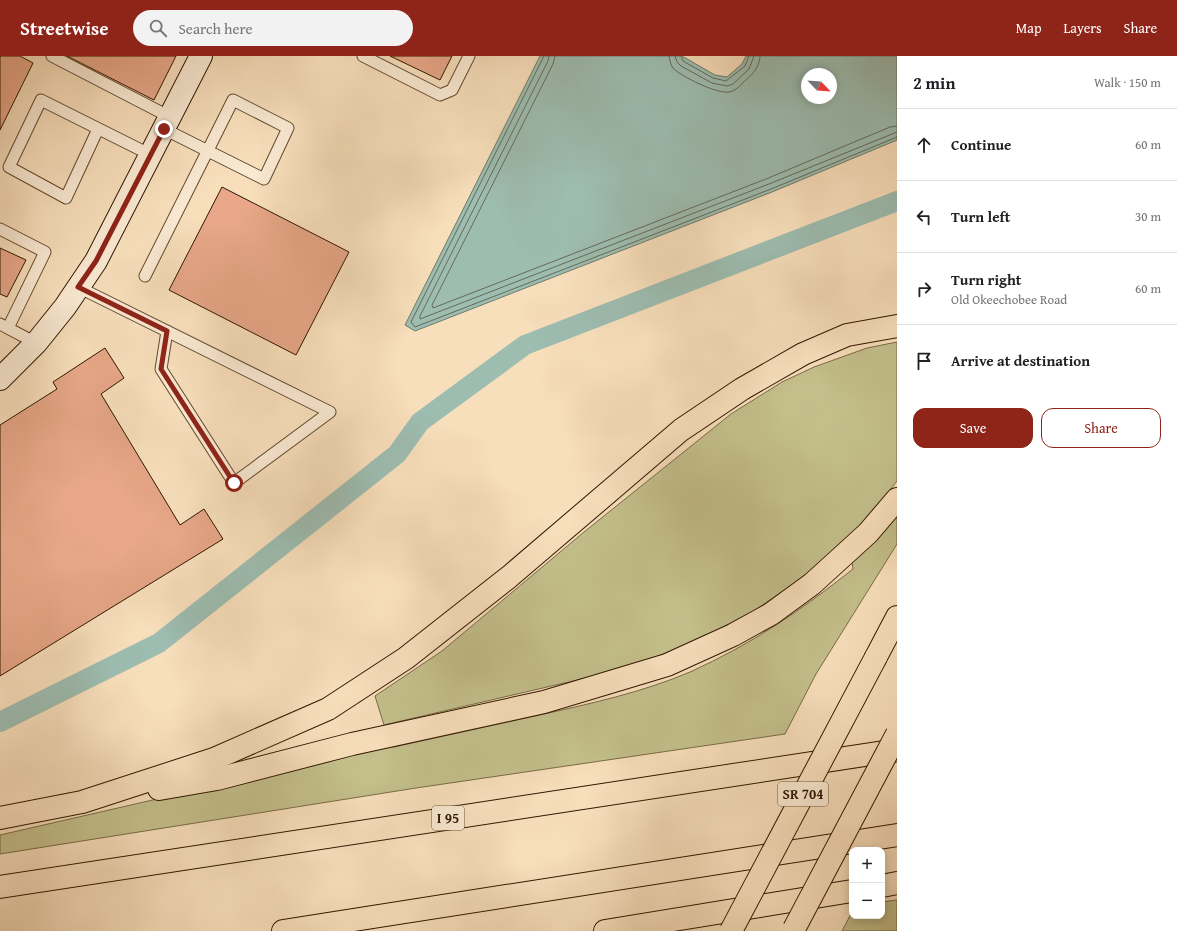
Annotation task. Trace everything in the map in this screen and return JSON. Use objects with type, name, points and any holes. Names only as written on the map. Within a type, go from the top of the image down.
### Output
[{"type":"main road","points":[[82,802],[214,759],[328,709],[406,658],[509,577],[681,430],[742,389],[803,354],[846,336],[897,326]]},
{"type":"main road","points":[[0,818],[82,802],[217,779],[352,744],[544,702],[667,665],[733,635],[771,614],[806,588],[868,533],[897,499]]},
{"type":"main road","name":"SR 704","points":[[731,931],[897,617]]},
{"type":"main road","points":[[793,930],[897,734]]},
{"type":"main road","name":"I 95","points":[[0,887],[897,750]]},
{"type":"main road","points":[[283,931],[897,835]]},
{"type":"main road","points":[[885,886],[897,884]]},
{"type":"main road","points":[[605,931],[849,891]]},
{"type":"street","points":[[0,379],[36,343],[96,261],[201,56]]},
{"type":"lane","points":[[52,56],[167,123],[208,151],[264,179],[288,128],[233,100],[208,151],[145,276]]},
{"type":"lane","points":[[363,56],[440,95],[452,90],[469,56]]},
{"type":"lane","points":[[98,129],[66,198],[9,167],[41,100],[151,155]]},
{"type":"lane","points":[[0,229],[45,252],[4,326],[36,343]]},
{"type":"lane","points":[[78,287],[167,331],[330,412],[234,483],[161,369],[167,331]]},
{"type":"shaded area","points":[[897,342],[897,481],[866,520],[841,545],[799,580],[755,610],[704,637],[647,661],[590,677],[384,725],[375,696],[442,651],[584,532],[731,414],[782,382],[814,367],[867,348]]},
{"type":"shaded area","points":[[897,516],[897,544],[816,674],[785,734],[416,788],[0,854],[0,835],[205,788],[380,745],[394,747],[581,706],[636,691],[672,679],[690,672],[734,650],[775,626],[814,599],[853,569],[852,562]]},
{"type":"shaded area","points":[[897,900],[897,931],[842,931],[849,918],[849,919],[885,919],[885,902]]},
{"type":"water","points":[[540,56],[682,56],[715,75],[727,77],[742,64],[746,56],[897,56],[897,140],[772,192],[415,331],[405,325]]},
{"type":"building","points":[[0,56],[20,56],[33,63],[0,130]]},
{"type":"building","points":[[67,56],[176,56],[154,100]]},
{"type":"building","points":[[390,56],[452,56],[440,80]]},
{"type":"building","points":[[222,187],[349,252],[296,355],[169,290]]},
{"type":"building","points":[[0,248],[26,260],[7,297],[0,294]]},
{"type":"building","points":[[105,348],[124,378],[101,394],[180,525],[204,509],[223,539],[0,676],[0,425],[57,389],[53,382]]},
{"type":"waterway","points":[[0,722],[159,643],[397,454],[420,422],[525,345],[897,201]]},
{"type":"route","points":[[164,129],[96,261],[78,287],[167,331],[161,369],[234,483]]}]
